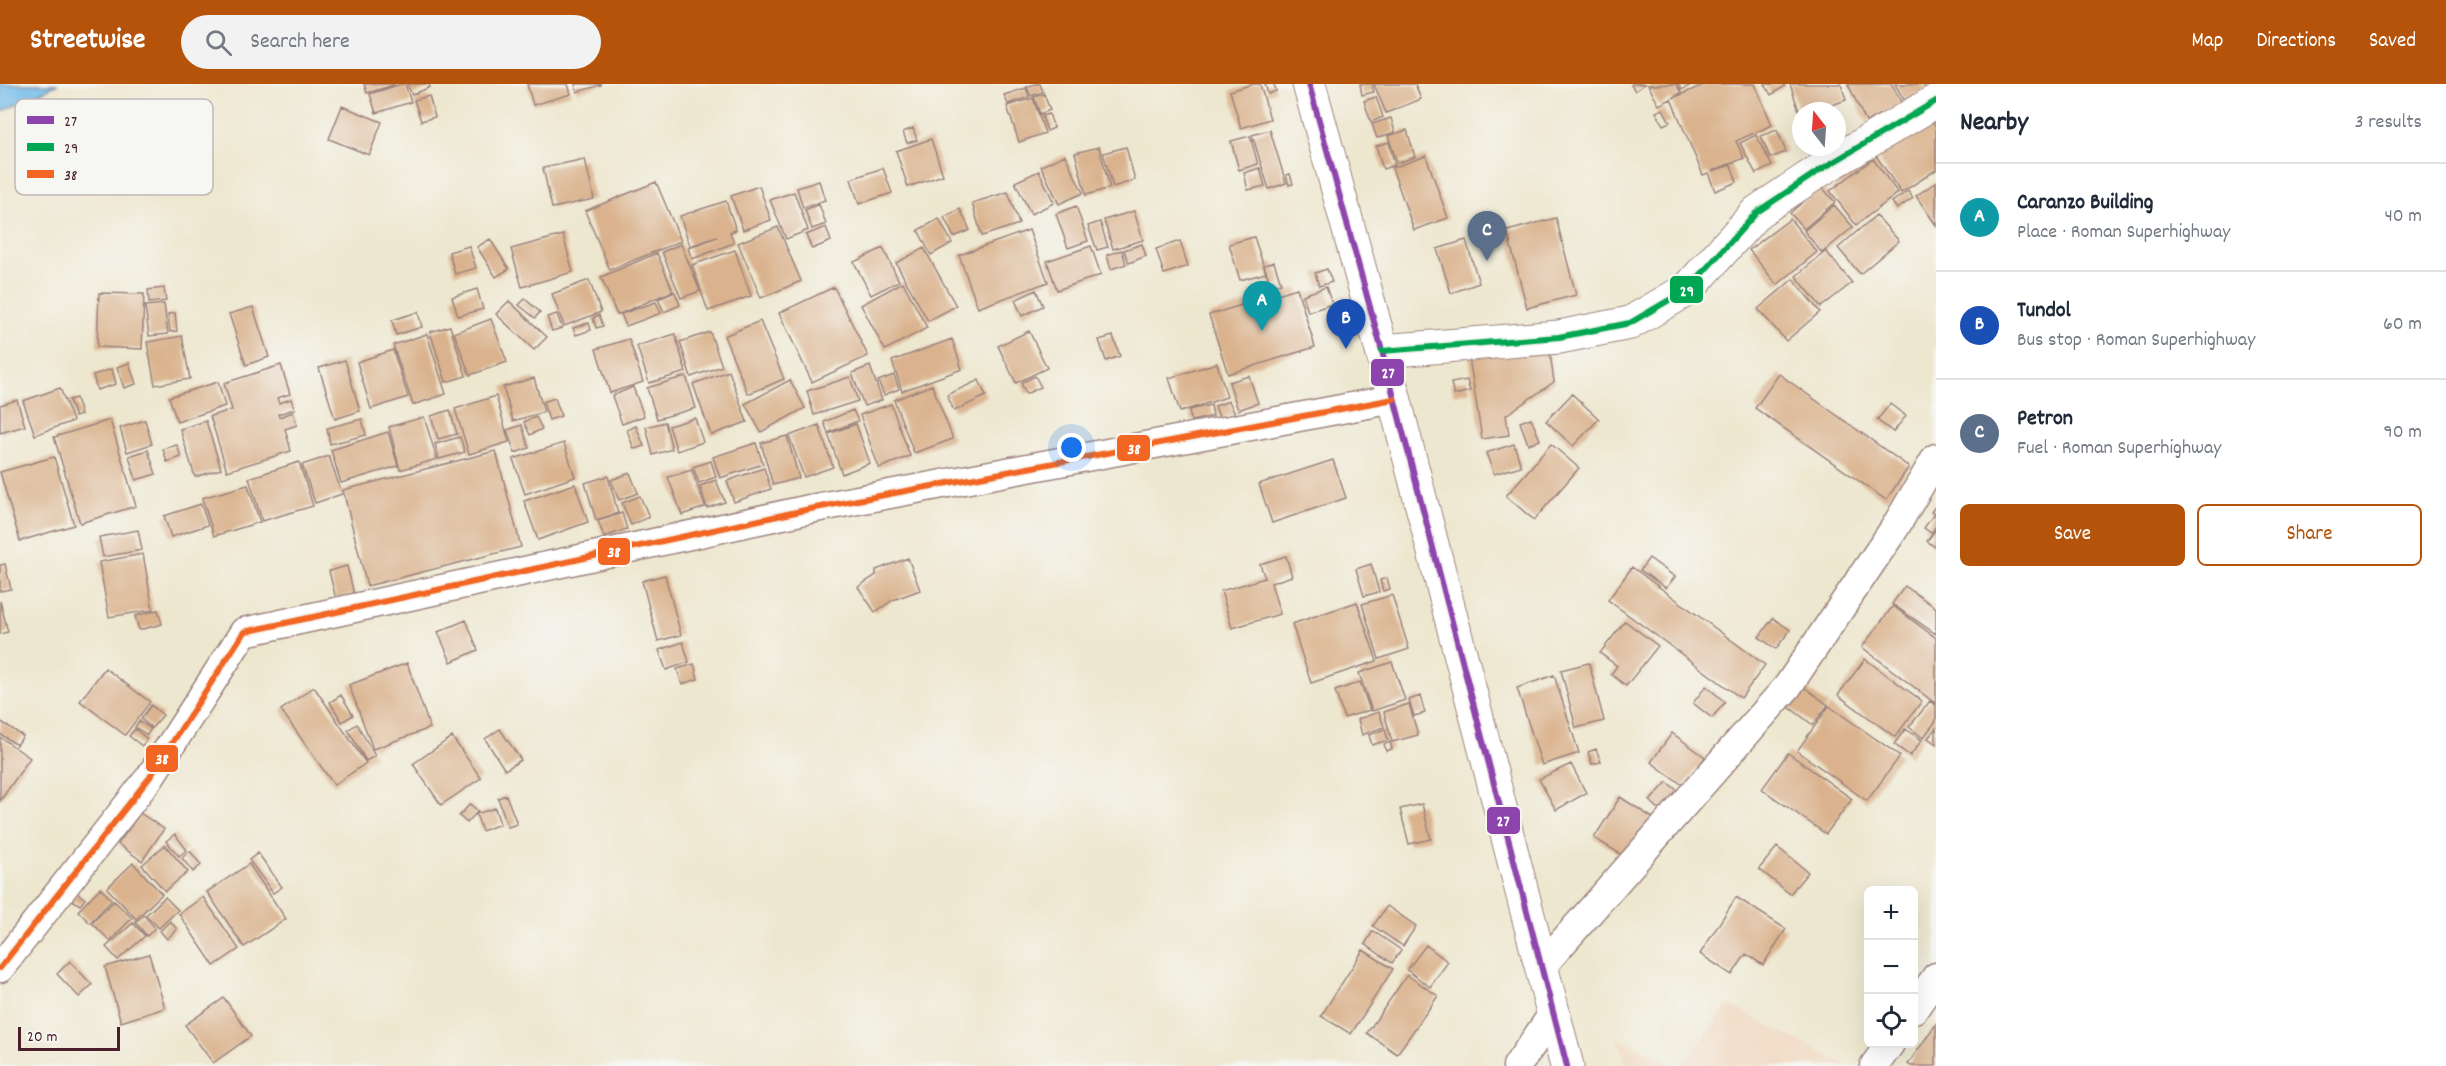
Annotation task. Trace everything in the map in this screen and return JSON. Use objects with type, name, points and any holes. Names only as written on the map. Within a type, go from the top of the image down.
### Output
[{"type":"main road","points":[[1310,84],[1382,351],[1567,1066]]},
{"type":"main road","points":[[1382,351],[1559,337],[1630,323],[1688,289],[1757,212],[1821,170],[1936,101]]},
{"type":"street","points":[[0,968],[150,777],[244,632],[810,509],[1394,399]]},
{"type":"street","points":[[1542,966],[1788,686],[1894,529],[1936,458]]},
{"type":"street","points":[[1918,1003],[1936,977]]},
{"type":"street","points":[[1516,1066],[1553,1014]]},
{"type":"street","points":[[1874,1066],[1887,1048]]},
{"type":"shaded area","points":[[1728,1005],[1845,1064],[1844,1066],[1681,1066]]},
{"type":"shaded area","points":[[1617,1037],[1677,1066],[1626,1066]]},
{"type":"water","points":[[0,84],[58,84],[27,99],[15,99],[15,105],[0,112]]},
{"type":"building","points":[[364,84],[393,84],[394,85],[367,93]]},
{"type":"building","points":[[405,84],[411,102],[376,113],[370,94]]},
{"type":"building","points":[[407,84],[429,84],[430,87],[412,95]]},
{"type":"building","points":[[527,84],[568,84],[571,94],[533,105]]},
{"type":"building","points":[[575,84],[601,84],[601,85],[577,92]]},
{"type":"building","points":[[1040,84],[1043,92],[1031,96],[1027,87]]},
{"type":"building","points":[[1260,84],[1270,119],[1241,128],[1230,91]]},
{"type":"building","points":[[1265,84],[1274,84],[1276,91],[1268,94]]},
{"type":"building","points":[[1360,84],[1372,84],[1374,92],[1362,95]]},
{"type":"building","points":[[1374,84],[1415,84],[1421,99],[1386,113]]},
{"type":"building","points":[[1632,84],[1645,84],[1635,91]]},
{"type":"building","points":[[1676,84],[1681,93],[1673,98],[1706,84],[1755,84],[1772,125],[1736,141],[1744,158],[1712,171],[1731,165],[1737,182],[1715,191],[1708,173],[1703,175],[1671,99],[1659,105],[1648,85]]},
{"type":"building","points":[[1678,84],[1693,84],[1681,90]]},
{"type":"building","points":[[1765,84],[1784,84],[1785,86],[1771,95]]},
{"type":"building","points":[[1790,84],[1841,84],[1846,100],[1840,102],[1796,102]]},
{"type":"building","points":[[1848,84],[1892,84],[1902,104],[1866,122]]},
{"type":"building","points":[[1895,84],[1923,84],[1926,89],[1904,100]]},
{"type":"building","points":[[1026,88],[1029,97],[1008,104],[1004,95]]},
{"type":"building","points":[[1044,94],[1050,110],[1040,114],[1034,97]]},
{"type":"building","points":[[429,96],[435,117],[421,121],[414,100]]},
{"type":"building","points":[[1376,97],[1383,117],[1371,122],[1364,101]]},
{"type":"building","points":[[1033,98],[1045,133],[1019,142],[1007,106]]},
{"type":"building","points":[[342,106],[382,122],[369,155],[329,139]]},
{"type":"building","points":[[1663,109],[1670,122],[1663,125],[1656,112]]},
{"type":"building","points":[[1049,114],[1054,128],[1047,131],[1042,116]]},
{"type":"building","points":[[1930,117],[1936,127],[1936,170],[1901,193],[1875,154]]},
{"type":"building","points":[[1391,118],[1395,132],[1377,138],[1372,124]]},
{"type":"building","points":[[913,128],[917,140],[907,143],[903,132]]},
{"type":"building","points":[[1270,130],[1286,183],[1269,189],[1252,135]]},
{"type":"building","points":[[1407,130],[1415,157],[1397,163],[1388,136]]},
{"type":"building","points":[[1777,130],[1786,152],[1770,158],[1761,136]]},
{"type":"building","points":[[1756,135],[1772,166],[1756,174],[1740,143]]},
{"type":"building","points":[[1250,136],[1258,164],[1239,170],[1231,141]]},
{"type":"building","points":[[931,139],[943,175],[908,187],[896,151]]},
{"type":"building","points":[[1389,142],[1395,165],[1383,169],[1376,146]]},
{"type":"building","points":[[1099,147],[1110,188],[1086,195],[1075,153]]},
{"type":"building","points":[[1126,147],[1135,180],[1113,187],[1103,153]]},
{"type":"building","points":[[1065,155],[1083,193],[1059,204],[1041,166]]},
{"type":"building","points":[[1426,156],[1448,218],[1414,230],[1392,168]]},
{"type":"building","points":[[585,159],[594,199],[552,208],[543,168]]},
{"type":"building","points":[[1873,159],[1898,193],[1856,225],[1830,191]]},
{"type":"building","points":[[883,168],[892,193],[859,204],[851,179]]},
{"type":"building","points":[[1260,168],[1265,186],[1248,190],[1244,173]]},
{"type":"building","points":[[1039,171],[1054,203],[1031,214],[1015,182]]},
{"type":"building","points":[[1290,174],[1293,184],[1289,185],[1286,175]]},
{"type":"building","points":[[819,181],[825,200],[803,208],[797,188]]},
{"type":"building","points":[[656,182],[681,241],[610,270],[585,211]]},
{"type":"building","points":[[1936,182],[1936,225],[1916,196]]},
{"type":"building","points":[[759,186],[771,220],[743,230],[731,196]]},
{"type":"building","points":[[1821,186],[1835,202],[1804,229],[1790,213]]},
{"type":"building","points":[[1908,191],[1913,198],[1897,209],[1892,202]]},
{"type":"building","points":[[794,192],[808,230],[786,239],[770,200]]},
{"type":"building","points":[[1008,192],[1019,224],[982,236],[972,203]]},
{"type":"building","points":[[726,201],[736,230],[730,232],[734,243],[692,259],[688,248],[717,237],[690,246],[680,216]]},
{"type":"building","points":[[819,204],[826,224],[812,229],[805,210]]},
{"type":"building","points":[[1834,205],[1853,227],[1822,253],[1804,231]]},
{"type":"building","points":[[1076,206],[1088,241],[1068,248],[1056,214]]},
{"type":"building","points":[[960,209],[970,230],[954,237],[944,217]]},
{"type":"building","points":[[1134,211],[1143,240],[1113,249],[1104,220]]},
{"type":"building","points":[[1876,215],[1899,241],[1860,274],[1838,248]]},
{"type":"building","points":[[1556,218],[1576,295],[1527,308],[1507,231]]},
{"type":"building","points":[[939,219],[952,243],[931,255],[918,230]]},
{"type":"building","points":[[1790,219],[1817,252],[1777,285],[1749,250]]},
{"type":"building","points":[[1100,222],[1108,247],[1097,250],[1088,226]]},
{"type":"building","points":[[778,227],[801,281],[761,298],[738,243]]},
{"type":"building","points":[[826,227],[831,241],[812,249],[806,235]]},
{"type":"building","points":[[1029,230],[1048,282],[978,308],[959,255]]},
{"type":"building","points":[[563,235],[573,272],[522,287],[511,249]]},
{"type":"building","points":[[1254,237],[1266,273],[1240,280],[1229,244]]},
{"type":"building","points":[[490,239],[509,269],[496,277],[477,247]]},
{"type":"building","points":[[1466,240],[1479,283],[1451,293],[1437,249]]},
{"type":"building","points":[[1180,241],[1188,266],[1164,274],[1156,249]]},
{"type":"building","points":[[681,244],[700,291],[681,298],[662,252]]},
{"type":"building","points":[[1142,244],[1146,256],[1129,263],[1124,250]]},
{"type":"building","points":[[469,246],[476,268],[455,274],[449,252]]},
{"type":"building","points":[[1091,246],[1101,275],[1057,290],[1047,261]]},
{"type":"building","points":[[883,248],[899,281],[871,295],[854,262]]},
{"type":"building","points":[[924,248],[956,306],[928,321],[896,263]]},
{"type":"building","points":[[735,250],[751,296],[708,311],[692,265]]},
{"type":"building","points":[[1122,250],[1126,264],[1111,269],[1107,255]]},
{"type":"building","points":[[1826,251],[1852,283],[1821,307],[1796,276]]},
{"type":"building","points":[[657,253],[673,291],[617,315],[601,277]]},
{"type":"building","points":[[1274,262],[1281,283],[1271,286],[1264,265]]},
{"type":"building","points":[[1327,269],[1332,282],[1319,286],[1315,273]]},
{"type":"building","points":[[1793,279],[1820,312],[1786,341],[1758,309]]},
{"type":"building","points":[[589,280],[601,312],[564,326],[552,294]]},
{"type":"building","points":[[903,282],[927,328],[885,350],[861,305]]},
{"type":"building","points":[[834,287],[868,356],[812,382],[779,313]]},
{"type":"building","points":[[1326,287],[1332,304],[1308,312],[1303,295]]},
{"type":"building","points":[[164,288],[166,301],[149,303],[148,290]]},
{"type":"building","points":[[1297,288],[1315,347],[1228,374],[1209,315]]},
{"type":"building","points":[[477,289],[483,309],[458,316],[452,297]]},
{"type":"building","points":[[1036,290],[1043,306],[1022,316],[1015,300]]},
{"type":"building","points":[[675,292],[680,305],[664,312],[658,299]]},
{"type":"building","points":[[99,293],[144,294],[142,349],[97,347]]},
{"type":"building","points":[[525,299],[540,312],[535,318],[519,305]]},
{"type":"building","points":[[509,301],[547,337],[534,350],[496,314]]},
{"type":"building","points":[[656,302],[661,313],[626,326],[621,314]]},
{"type":"building","points":[[164,304],[168,334],[149,336],[145,306]]},
{"type":"building","points":[[253,307],[269,357],[246,365],[229,314]]},
{"type":"building","points":[[418,312],[422,327],[396,335],[392,320]]},
{"type":"building","points":[[175,313],[177,331],[170,332],[168,314]]},
{"type":"building","points":[[557,314],[562,328],[552,331],[547,317]]},
{"type":"building","points":[[599,315],[603,326],[596,328],[593,318]]},
{"type":"building","points":[[491,319],[507,362],[470,375],[454,333]]},
{"type":"building","points":[[760,321],[784,379],[748,394],[724,336]]},
{"type":"building","points":[[589,323],[591,330],[576,335],[573,328]]},
{"type":"building","points":[[450,326],[466,376],[446,382],[430,332]]},
{"type":"building","points":[[1029,331],[1047,368],[1016,383],[998,346]]},
{"type":"building","points":[[710,332],[722,366],[691,377],[680,342]]},
{"type":"building","points":[[427,334],[446,394],[413,405],[393,345]]},
{"type":"building","points":[[675,334],[686,372],[649,383],[637,346]]},
{"type":"building","points":[[182,336],[190,379],[155,385],[147,342]]},
{"type":"building","points":[[1113,336],[1120,356],[1106,361],[1099,340]]},
{"type":"building","points":[[629,339],[643,382],[610,393],[596,349]]},
{"type":"building","points":[[952,339],[962,369],[902,391],[892,361]]},
{"type":"building","points":[[1549,346],[1554,382],[1506,415],[1509,435],[1482,439],[1469,357]]},
{"type":"building","points":[[393,350],[408,397],[371,409],[357,362]]},
{"type":"building","points":[[345,360],[360,411],[335,419],[319,368]]},
{"type":"building","points":[[129,363],[136,384],[124,388],[117,367]]},
{"type":"building","points":[[1217,363],[1227,397],[1180,412],[1169,378]]},
{"type":"building","points":[[281,365],[290,394],[277,398],[279,403],[291,399],[295,409],[278,414],[279,417],[293,412],[297,425],[285,429],[291,451],[227,471],[210,416],[232,410],[224,383]]},
{"type":"building","points":[[870,366],[882,400],[864,406],[852,373]]},
{"type":"building","points":[[112,369],[116,384],[97,390],[93,375]]},
{"type":"building","points":[[729,371],[747,422],[711,435],[693,384]]},
{"type":"building","points":[[1779,374],[1909,467],[1886,500],[1755,408]]},
{"type":"building","points":[[894,375],[899,389],[884,395],[878,381]]},
{"type":"building","points":[[686,376],[696,408],[657,419],[647,388]]},
{"type":"building","points":[[1035,376],[1041,387],[1026,394],[1021,383]]},
{"type":"building","points":[[1249,376],[1258,403],[1238,410],[1229,382]]},
{"type":"building","points":[[850,377],[858,401],[814,415],[807,391]]},
{"type":"building","points":[[534,378],[544,412],[513,421],[503,387]]},
{"type":"building","points":[[790,380],[805,408],[761,432],[745,404]]},
{"type":"building","points":[[979,380],[986,396],[954,411],[947,395]]},
{"type":"building","points":[[1467,380],[1470,391],[1454,395],[1451,383]]},
{"type":"building","points":[[218,382],[225,406],[177,422],[169,397]]},
{"type":"building","points":[[932,385],[953,439],[914,453],[894,400]]},
{"type":"building","points":[[633,387],[644,416],[622,424],[612,396]]},
{"type":"building","points":[[60,388],[73,421],[35,435],[23,401]]},
{"type":"building","points":[[1572,394],[1599,419],[1573,446],[1546,421]]},
{"type":"building","points":[[496,396],[509,442],[469,454],[455,409]]},
{"type":"building","points":[[76,398],[81,415],[75,417],[69,400]]},
{"type":"building","points":[[555,398],[561,416],[549,420],[543,402]]},
{"type":"building","points":[[17,400],[25,426],[0,433],[0,405]]},
{"type":"building","points":[[1229,401],[1235,414],[1220,419],[1215,406]]},
{"type":"building","points":[[891,404],[910,456],[879,468],[860,415]]},
{"type":"building","points":[[1890,404],[1906,416],[1893,432],[1877,420]]},
{"type":"building","points":[[1211,405],[1213,416],[1191,421],[1189,410]]},
{"type":"building","points":[[450,410],[457,434],[438,439],[431,416]]},
{"type":"building","points":[[853,410],[858,421],[828,433],[824,422]]},
{"type":"building","points":[[424,417],[437,459],[400,470],[389,427]]},
{"type":"building","points":[[536,417],[542,429],[530,435],[524,422]]},
{"type":"building","points":[[695,418],[703,442],[677,451],[669,426]]},
{"type":"building","points":[[1531,418],[1540,440],[1528,444],[1520,422]]},
{"type":"building","points":[[362,419],[366,435],[330,444],[327,428]]},
{"type":"building","points":[[110,420],[136,506],[80,523],[54,437]]},
{"type":"building","points":[[145,420],[152,444],[127,452],[120,428]]},
{"type":"building","points":[[206,421],[221,469],[195,477],[180,429]]},
{"type":"building","points":[[665,422],[672,449],[653,455],[646,427]]},
{"type":"building","points":[[856,424],[870,463],[842,474],[828,434]]},
{"type":"building","points":[[522,425],[529,448],[515,453],[507,430]]},
{"type":"building","points":[[819,425],[833,467],[804,477],[789,436]]},
{"type":"building","points":[[636,426],[644,446],[634,449],[627,430]]},
{"type":"building","points":[[388,432],[398,466],[341,483],[331,450]]},
{"type":"building","points":[[787,436],[799,478],[773,485],[761,443]]},
{"type":"building","points":[[460,437],[465,452],[439,459],[435,444]]},
{"type":"building","points":[[564,443],[575,477],[525,494],[513,459]]},
{"type":"building","points":[[756,443],[763,464],[720,478],[713,457]]},
{"type":"building","points":[[1514,444],[1521,466],[1494,474],[1486,453]]},
{"type":"building","points":[[1551,444],[1579,468],[1534,520],[1506,496]]},
{"type":"building","points":[[177,445],[181,457],[167,462],[163,449]]},
{"type":"building","points":[[148,450],[156,474],[136,480],[129,456]]},
{"type":"building","points":[[496,451],[521,547],[367,586],[343,490]]},
{"type":"building","points":[[329,456],[342,494],[315,503],[302,465]]},
{"type":"building","points":[[54,457],[74,525],[20,541],[0,472]]},
{"type":"building","points":[[1333,460],[1346,498],[1272,523],[1259,484]]},
{"type":"building","points":[[711,461],[716,477],[699,483],[693,467]]},
{"type":"building","points":[[299,462],[313,506],[262,521],[249,478]]},
{"type":"building","points":[[764,468],[771,489],[734,502],[727,481]]},
{"type":"building","points":[[692,470],[705,507],[682,515],[668,477]]},
{"type":"building","points":[[630,473],[638,493],[619,500],[611,480]]},
{"type":"building","points":[[608,476],[618,513],[596,520],[585,483]]},
{"type":"building","points":[[716,480],[725,502],[707,508],[700,486]]},
{"type":"building","points":[[575,484],[588,522],[538,540],[524,501]]},
{"type":"building","points":[[248,485],[260,522],[214,536],[202,498]]},
{"type":"building","points":[[640,496],[649,517],[631,525],[622,503]]},
{"type":"building","points":[[201,504],[208,525],[171,537],[164,516]]},
{"type":"building","points":[[1936,505],[1936,526],[1931,533],[1924,528],[1934,514],[1931,512]]},
{"type":"building","points":[[622,513],[627,529],[604,537],[598,521]]},
{"type":"building","points":[[1936,529],[1936,546],[1935,547],[1927,541]]},
{"type":"building","points":[[138,530],[142,550],[103,557],[99,537]]},
{"type":"building","points":[[143,554],[153,610],[109,617],[99,562]]},
{"type":"building","points":[[1286,556],[1292,576],[1271,583],[1280,614],[1232,628],[1221,591],[1265,578],[1260,564]]},
{"type":"building","points":[[908,558],[920,590],[893,600],[875,612],[858,587],[876,575],[876,570]]},
{"type":"building","points":[[1649,558],[1675,577],[1666,588],[1640,570]]},
{"type":"building","points":[[5,564],[11,589],[0,591],[0,565]]},
{"type":"building","points":[[1371,564],[1379,592],[1364,596],[1356,569]]},
{"type":"building","points":[[347,566],[354,594],[336,599],[329,571]]},
{"type":"building","points":[[1632,567],[1765,665],[1741,698],[1608,600]]},
{"type":"building","points":[[665,575],[681,635],[658,641],[642,581]]},
{"type":"building","points":[[1387,578],[1390,589],[1383,591],[1380,580]]},
{"type":"building","points":[[1905,586],[1936,608],[1936,634],[1892,604]]},
{"type":"building","points":[[1392,595],[1409,649],[1379,659],[1362,604]]},
{"type":"building","points":[[0,601],[8,632],[0,634]]},
{"type":"building","points":[[1357,602],[1377,661],[1311,683],[1292,624]]},
{"type":"building","points":[[1893,606],[1936,638],[1936,704],[1862,647]]},
{"type":"building","points":[[158,610],[162,624],[139,630],[135,616]]},
{"type":"building","points":[[1773,618],[1790,630],[1776,649],[1759,637]]},
{"type":"building","points":[[466,620],[478,650],[451,662],[438,632]]},
{"type":"building","points":[[1625,621],[1658,646],[1626,686],[1611,674],[1617,666],[1600,653]]},
{"type":"building","points":[[683,642],[689,662],[666,670],[659,650]]},
{"type":"building","points":[[1865,659],[1922,701],[1895,737],[1838,695]]},
{"type":"building","points":[[1392,662],[1405,700],[1372,711],[1359,673]]},
{"type":"building","points":[[407,663],[430,728],[373,749],[349,685]]},
{"type":"building","points":[[1589,663],[1604,721],[1576,728],[1561,670]]},
{"type":"building","points":[[694,664],[698,679],[682,684],[677,669]]},
{"type":"building","points":[[105,668],[150,702],[125,735],[80,701]]},
{"type":"building","points":[[1554,675],[1579,753],[1542,765],[1517,688]]},
{"type":"building","points":[[1360,682],[1370,710],[1344,718],[1335,691]]},
{"type":"building","points":[[1706,686],[1725,702],[1712,718],[1693,703]]},
{"type":"building","points":[[314,687],[366,763],[334,785],[281,710]]},
{"type":"building","points":[[1804,687],[1828,705],[1813,725],[1789,707]]},
{"type":"building","points":[[341,695],[353,715],[342,722],[330,702]]},
{"type":"building","points":[[1420,696],[1425,713],[1414,716],[1409,700]]},
{"type":"building","points":[[1930,701],[1936,706],[1936,721],[1923,738],[1909,727]]},
{"type":"building","points":[[1409,704],[1418,735],[1392,742],[1384,712]]},
{"type":"building","points":[[151,705],[163,715],[152,728],[141,719]]},
{"type":"building","points":[[1829,706],[1900,756],[1867,801],[1797,751]]},
{"type":"building","points":[[1379,712],[1384,727],[1362,735],[1358,719]]},
{"type":"building","points":[[0,721],[23,736],[17,745],[0,734]]},
{"type":"building","points":[[139,721],[151,729],[147,735],[135,727]]},
{"type":"building","points":[[357,724],[375,756],[366,761],[348,730]]},
{"type":"building","points":[[1936,728],[1936,744],[1928,738]]},
{"type":"building","points":[[135,729],[147,739],[142,746],[129,736]]},
{"type":"building","points":[[500,729],[521,760],[505,770],[485,739]]},
{"type":"building","points":[[1385,729],[1388,740],[1372,745],[1369,735]]},
{"type":"building","points":[[1905,729],[1922,740],[1910,756],[1894,744]]},
{"type":"building","points":[[1672,733],[1705,757],[1684,786],[1651,762]]},
{"type":"building","points":[[0,737],[30,758],[0,801]]},
{"type":"building","points":[[452,737],[481,778],[441,805],[413,764]]},
{"type":"building","points":[[1390,742],[1392,749],[1386,751],[1384,744]]},
{"type":"building","points":[[1596,749],[1601,762],[1592,764],[1588,752]]},
{"type":"building","points":[[1788,753],[1852,799],[1826,834],[1762,789]]},
{"type":"building","points":[[1571,764],[1586,793],[1556,810],[1539,779]]},
{"type":"building","points":[[1667,782],[1684,796],[1667,816],[1650,801]]},
{"type":"building","points":[[506,795],[517,824],[508,827],[498,798]]},
{"type":"building","points":[[1620,797],[1656,820],[1630,860],[1594,838]]},
{"type":"building","points":[[470,804],[478,811],[467,823],[459,816]]},
{"type":"building","points":[[1422,804],[1431,839],[1409,844],[1400,809]]},
{"type":"building","points":[[495,808],[500,824],[482,831],[476,814]]},
{"type":"building","points":[[140,813],[164,829],[142,861],[118,844]]},
{"type":"building","points":[[175,834],[187,850],[179,856],[166,841]]},
{"type":"building","points":[[165,845],[188,872],[165,891],[142,865]]},
{"type":"building","points":[[1777,847],[1808,872],[1790,894],[1759,869]]},
{"type":"building","points":[[190,851],[201,865],[193,872],[182,858]]},
{"type":"building","points":[[258,853],[282,887],[273,893],[249,860]]},
{"type":"building","points":[[133,863],[162,894],[136,919],[107,888]]},
{"type":"building","points":[[249,864],[286,919],[244,947],[207,892]]},
{"type":"building","points":[[100,888],[112,900],[90,923],[78,911]]},
{"type":"building","points":[[77,893],[85,899],[80,905],[72,900]]},
{"type":"building","points":[[165,897],[178,910],[159,928],[146,915]]},
{"type":"building","points":[[203,897],[239,949],[214,966],[179,914]]},
{"type":"building","points":[[1736,897],[1786,929],[1763,965],[1746,954],[1732,975],[1700,954]]},
{"type":"building","points":[[114,901],[132,918],[110,941],[92,923]]},
{"type":"building","points":[[1387,906],[1416,926],[1403,946],[1373,926]]},
{"type":"building","points":[[144,915],[155,928],[147,936],[135,922]]},
{"type":"building","points":[[170,921],[177,929],[167,939],[160,931]]},
{"type":"building","points":[[133,923],[145,936],[118,960],[106,947]]},
{"type":"building","points":[[1373,931],[1401,950],[1392,963],[1365,944]]},
{"type":"building","points":[[1426,945],[1448,962],[1430,987],[1407,970]]},
{"type":"building","points":[[1363,950],[1393,969],[1351,1034],[1321,1016]]},
{"type":"building","points":[[149,954],[165,1008],[121,1022],[105,967]]},
{"type":"building","points":[[70,961],[92,985],[79,997],[57,974]]},
{"type":"building","points":[[1407,975],[1438,996],[1397,1054],[1367,1033]]},
{"type":"building","points":[[224,998],[251,1036],[213,1063],[185,1025]]},
{"type":"building","points":[[1936,1024],[1936,1066],[1911,1066],[1908,1064]]},
{"type":"transit line","name":"27","points":[[1309,84],[1382,351],[1567,1066]]},
{"type":"transit line","name":"29","points":[[1382,351],[1559,337],[1630,323],[1688,289],[1757,212],[1820,170],[1936,101]]},
{"type":"transit line","name":"38","points":[[0,968],[150,777],[244,632],[810,509],[1394,399]]},
{"type":"place","name":"Petron","points":[[1487,261]]},
{"type":"place","name":"Caranzo Building","points":[[1262,331]]},
{"type":"place","name":"Tundol","points":[[1346,349]]}]
